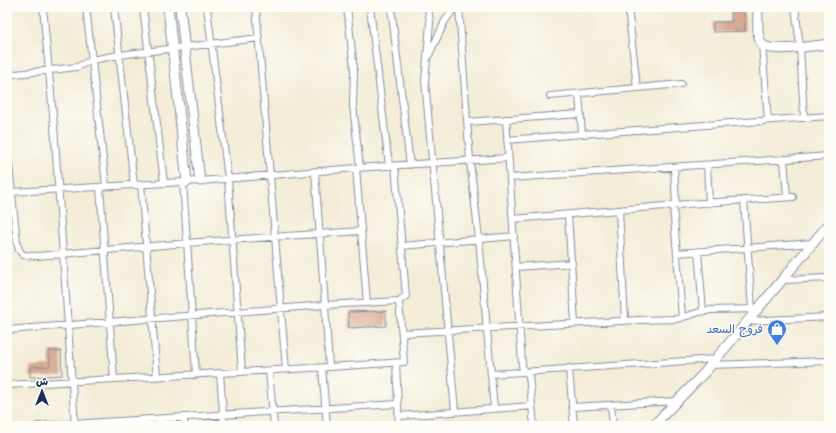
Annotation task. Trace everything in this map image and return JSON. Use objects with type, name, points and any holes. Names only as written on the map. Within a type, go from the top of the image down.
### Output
[{"type":"street","points":[[43,7],[58,189],[74,425]]},
{"type":"street","points":[[86,7],[103,187],[105,250],[114,379]]},
{"type":"street","points":[[114,7],[134,185]]},
{"type":"street","points":[[143,7],[164,183]]},
{"type":"street","points":[[168,7],[185,182],[187,243],[196,375]]},
{"type":"street","points":[[180,7],[200,181]]},
{"type":"street","points":[[207,7],[228,179],[242,372]]},
{"type":"street","points":[[256,7],[286,370]]},
{"type":"street","points":[[347,7],[354,70],[353,106],[367,303]]},
{"type":"street","points":[[7,330],[281,308],[399,301],[406,296],[402,246],[370,7]]},
{"type":"street","points":[[391,7],[410,165]]},
{"type":"street","points":[[428,7],[430,23],[425,82],[455,411]]},
{"type":"street","points":[[426,60],[438,33],[455,7]]},
{"type":"street","points":[[459,7],[470,161],[479,239],[494,409]]},
{"type":"street","points":[[628,7],[637,88]]},
{"type":"street","points":[[758,7],[759,38],[762,44],[768,120]]},
{"type":"street","points":[[795,7],[800,47],[804,118]]},
{"type":"street","points":[[7,75],[77,66],[92,60],[119,55],[259,38]]},
{"type":"street","points":[[762,44],[766,47],[773,48],[829,44]]},
{"type":"street","points":[[550,96],[681,84]]},
{"type":"street","points":[[580,94],[582,134]]},
{"type":"street","points":[[467,122],[580,114]]},
{"type":"street","points":[[507,140],[829,116]]},
{"type":"street","points":[[506,119],[522,366],[529,376],[534,426]]},
{"type":"street","points":[[7,145],[17,243],[19,250],[23,255],[62,254],[233,239],[361,231]]},
{"type":"street","points":[[510,178],[829,156]]},
{"type":"street","points":[[12,192],[200,181],[508,158]]},
{"type":"street","points":[[513,219],[709,202],[790,197],[784,160]]},
{"type":"street","points":[[707,165],[709,202]]},
{"type":"street","points":[[674,167],[677,253],[682,317]]},
{"type":"street","points":[[315,172],[325,305],[327,426]]},
{"type":"street","points":[[141,184],[157,377]]},
{"type":"street","points":[[744,200],[755,309]]},
{"type":"street","points":[[619,210],[624,320]]},
{"type":"street","points":[[568,215],[575,323]]},
{"type":"street","points":[[653,426],[714,362],[748,321],[755,309],[813,243],[825,233],[829,224]]},
{"type":"street","points":[[402,246],[514,236]]},
{"type":"street","points":[[677,253],[813,243]]},
{"type":"street","points":[[698,252],[702,311]]},
{"type":"street","points":[[516,267],[572,263]]},
{"type":"street","points":[[782,280],[829,278]]},
{"type":"street","points":[[7,385],[325,368],[404,362],[399,301]]},
{"type":"street","points":[[402,333],[624,320],[670,319],[702,311],[755,309]]},
{"type":"street","points":[[748,321],[829,317]]},
{"type":"street","points":[[491,374],[569,368],[714,362],[829,361]]},
{"type":"street","points":[[396,363],[399,426]]},
{"type":"street","points":[[569,368],[574,426]]},
{"type":"street","points":[[269,370],[274,426]]},
{"type":"street","points":[[220,373],[224,426]]},
{"type":"street","points":[[572,407],[677,401]]},
{"type":"street","points":[[38,426],[118,424],[184,417],[398,404]]},
{"type":"street","points":[[611,405],[612,426]]},
{"type":"street","points":[[399,416],[532,406]]},
{"type":"street","points":[[184,417],[184,426]]},
{"type":"building","points":[[731,7],[744,7],[745,31],[713,32],[713,22],[731,22]]},
{"type":"building","points":[[386,311],[386,326],[349,328],[348,312]]},
{"type":"building","points":[[49,351],[61,351],[62,375],[30,377],[30,367],[50,366]]},
{"type":"place","name":"فروج السعد","points":[[777,346]]}]
